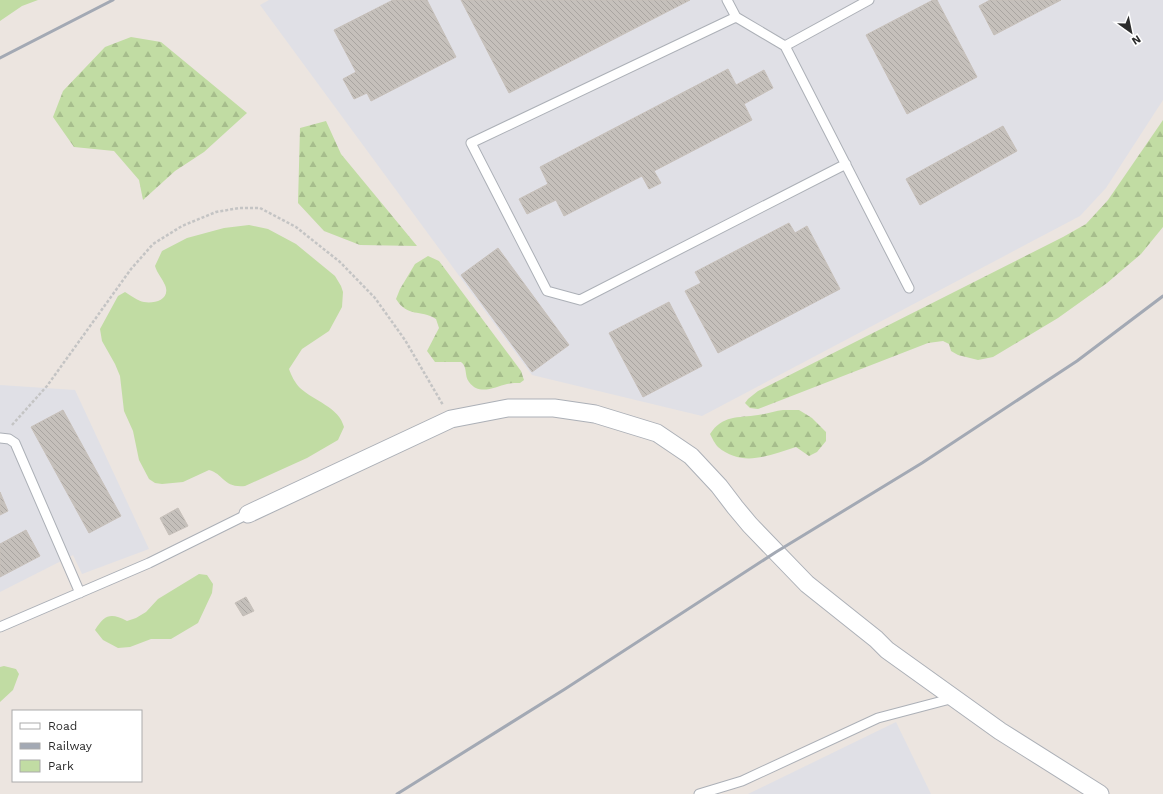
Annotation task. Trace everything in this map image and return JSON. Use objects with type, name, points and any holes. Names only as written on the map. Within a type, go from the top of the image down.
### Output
[{"type":"street","points":[[248,514],[451,419],[508,408],[554,408],[595,414],[657,433],[691,456],[719,486],[750,525],[807,584],[876,639],[887,650],[1000,731],[1100,794]]},
{"type":"lane","points":[[727,0],[736,17],[785,46],[909,288]]},
{"type":"lane","points":[[785,46],[869,0]]},
{"type":"lane","points":[[736,17],[471,143],[547,291],[580,300],[846,164]]},
{"type":"lane","points":[[3,438],[9,439],[15,443],[80,593]]},
{"type":"lane","points":[[0,627],[149,563],[248,514]]},
{"type":"lane","points":[[699,794],[742,781],[878,718],[954,698]]},
{"type":"path","points":[[3,438],[6,431],[47,386],[131,269],[153,244],[182,226],[216,212],[239,208],[260,208],[296,227],[340,262],[375,298],[405,340],[451,419]]},
{"type":"shaded area","points":[[269,0],[1163,0],[1163,100],[1106,188],[1080,216],[702,416],[532,375],[260,5]]},
{"type":"shaded area","points":[[0,385],[75,390],[149,549],[82,574],[73,555],[0,592]]},
{"type":"shaded area","points":[[896,722],[931,794],[748,794]]},
{"type":"green space","points":[[0,0],[38,0],[22,6],[0,21]]},
{"type":"green space","points":[[131,37],[161,42],[247,113],[204,152],[175,171],[143,200],[139,180],[114,151],[74,147],[53,117],[63,91],[105,47]]},
{"type":"green space","points":[[1163,120],[1163,227],[1141,254],[1107,283],[1058,318],[993,357],[978,360],[958,355],[951,351],[949,344],[943,341],[928,343],[758,409],[750,408],[745,403],[758,391],[1086,224],[1108,200]]},
{"type":"green space","points":[[326,121],[341,154],[417,246],[360,245],[324,231],[298,203],[300,128]]},
{"type":"green space","points":[[249,225],[268,229],[296,244],[335,276],[341,286],[343,292],[342,307],[329,331],[302,349],[289,369],[296,384],[306,393],[332,409],[341,420],[344,427],[338,440],[307,458],[245,486],[232,485],[218,474],[209,470],[183,482],[162,484],[155,483],[149,479],[139,460],[133,431],[124,411],[120,376],[102,341],[100,329],[118,296],[125,292],[144,302],[161,300],[164,297],[166,294],[165,285],[155,266],[162,251],[187,238],[224,228]]},
{"type":"green space","points":[[428,256],[439,261],[521,371],[524,380],[520,383],[512,383],[482,390],[477,389],[469,382],[464,366],[461,362],[435,362],[427,351],[439,328],[436,319],[425,314],[405,309],[396,299],[400,289],[415,264]]},
{"type":"green space","points":[[783,410],[799,410],[812,418],[826,432],[826,441],[817,452],[809,456],[796,447],[757,458],[737,457],[718,447],[710,434],[720,423],[731,418],[761,415]]},
{"type":"green space","points":[[199,574],[207,575],[213,584],[212,593],[198,623],[171,639],[151,639],[130,647],[118,648],[103,640],[95,630],[105,618],[109,616],[127,621],[136,618],[146,612],[158,599]]},
{"type":"green space","points":[[4,666],[16,669],[19,674],[13,690],[0,702],[0,667]]},
{"type":"building","points":[[393,0],[427,0],[456,57],[371,101],[367,93],[354,99],[343,79],[356,72],[334,30]]},
{"type":"building","points":[[461,0],[690,0],[509,93]]},
{"type":"building","points":[[933,0],[937,0],[977,77],[907,114],[866,35]]},
{"type":"building","points":[[990,0],[1061,0],[994,35],[979,6]]},
{"type":"building","points":[[728,69],[736,85],[764,70],[773,88],[744,104],[752,120],[654,171],[661,183],[649,189],[642,176],[564,216],[556,200],[527,214],[519,199],[548,184],[540,167]]},
{"type":"building","points":[[1003,126],[1017,151],[920,205],[906,179]]},
{"type":"building","points":[[789,223],[795,233],[807,226],[840,289],[718,353],[685,291],[701,283],[695,272]]},
{"type":"building","points":[[498,248],[569,345],[532,372],[461,275]]},
{"type":"building","points":[[669,302],[702,366],[643,397],[609,333]]},
{"type":"building","points":[[63,410],[121,516],[89,533],[31,427]]},
{"type":"building","points":[[0,492],[8,511],[0,515]]},
{"type":"building","points":[[178,508],[188,526],[169,535],[160,518]]},
{"type":"building","points":[[26,530],[40,556],[0,577],[0,544]]},
{"type":"building","points":[[246,597],[254,611],[243,616],[235,603]]},
{"type":"railway","points":[[0,58],[113,0]]},
{"type":"railway","points":[[397,794],[565,689],[776,552],[922,463],[1077,361],[1163,296]]}]
